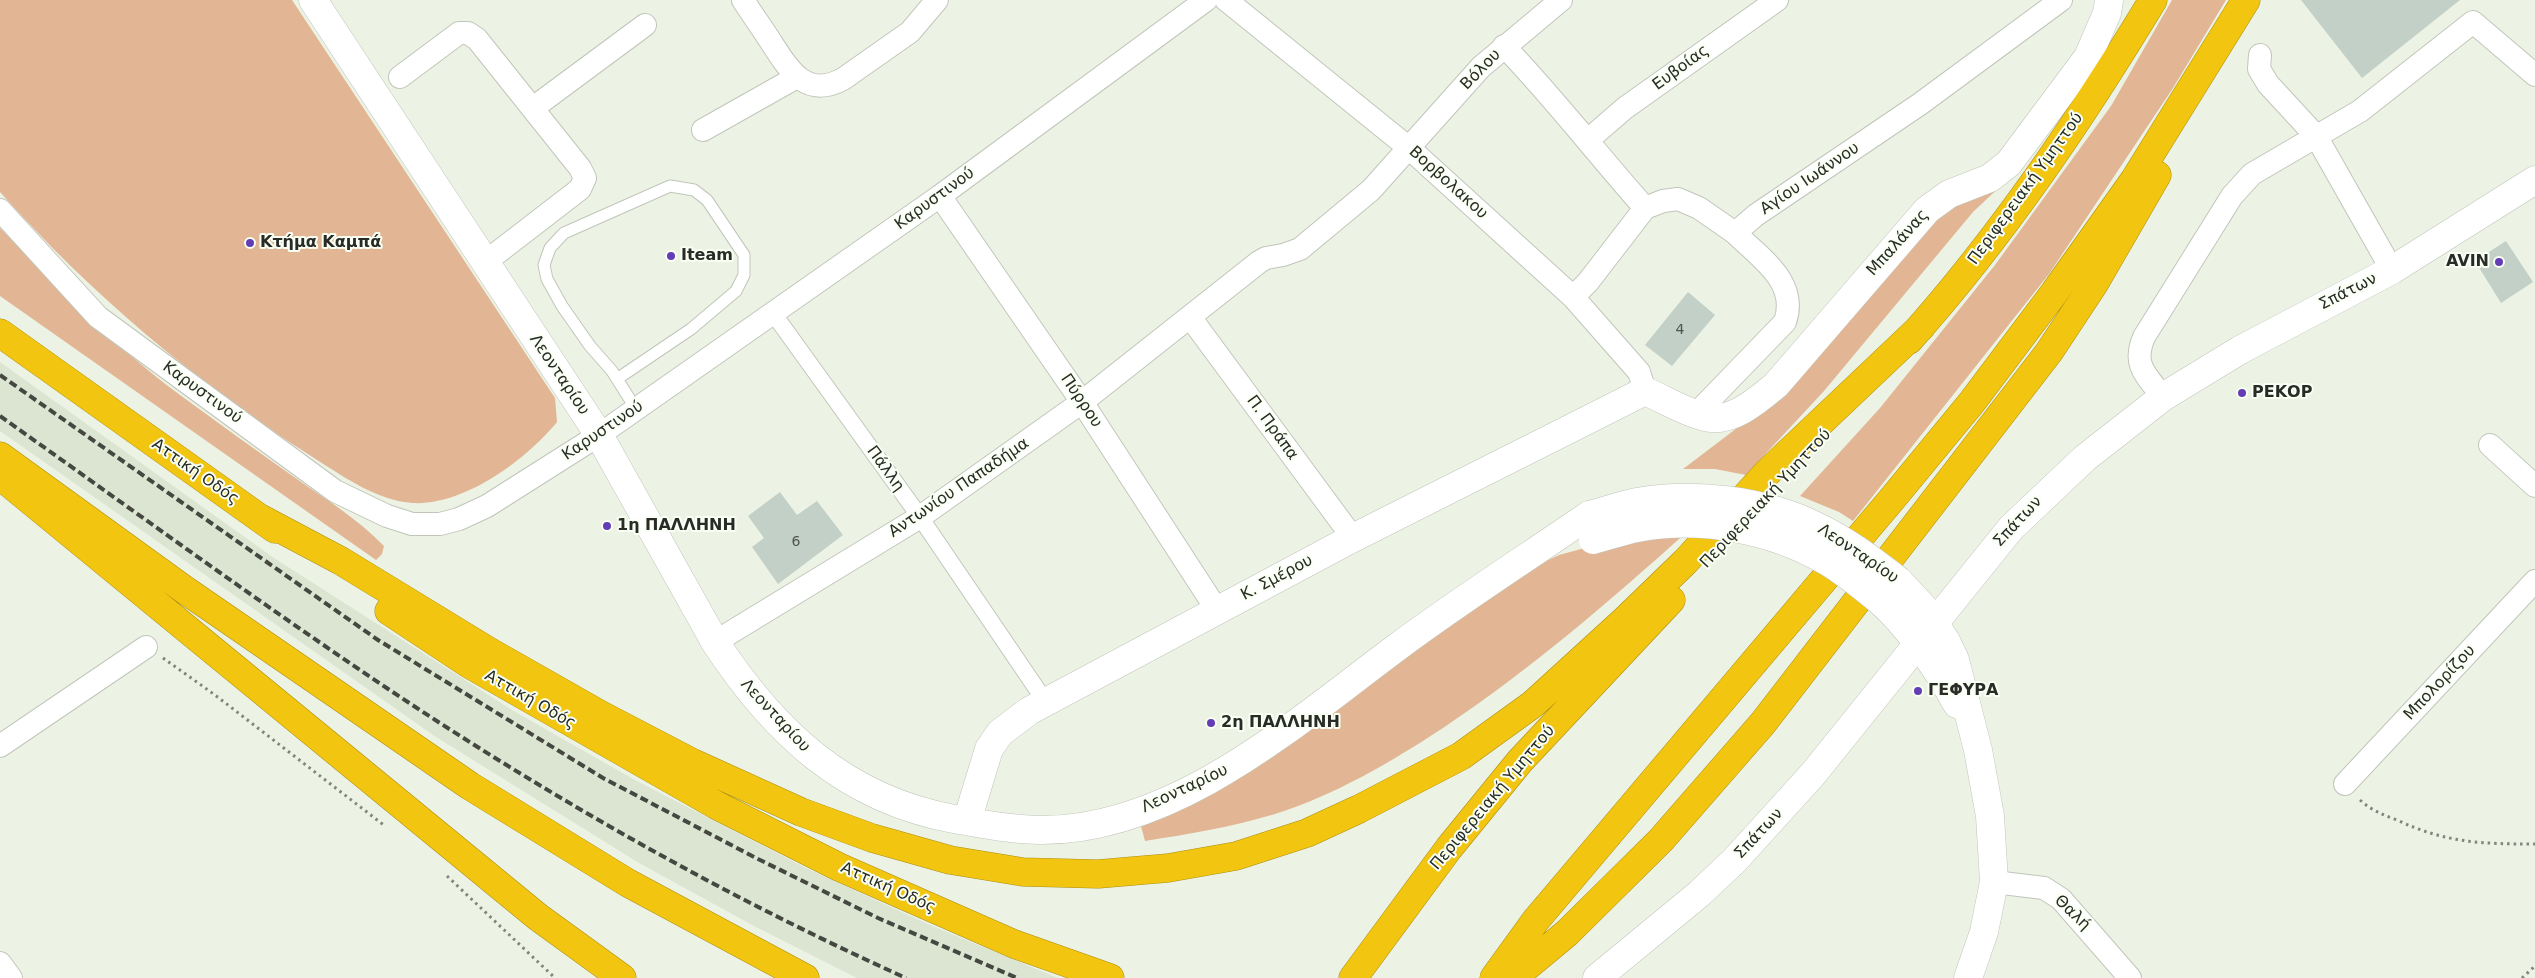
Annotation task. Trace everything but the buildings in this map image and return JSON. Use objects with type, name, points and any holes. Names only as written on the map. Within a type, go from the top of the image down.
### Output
[{"type":"highway","name":"Περιφερειακή Υμηττού","points":[[1353,978],[1449,848],[1520,761],[1780,486],[1921,327],[1976,259],[2068,135],[2152,0]]},
{"type":"highway","points":[[1513,978],[1567,933],[1661,840],[1763,723],[2049,352],[2094,284],[2228,51],[2247,0]]},
{"type":"highway","points":[[1494,978],[1536,920],[1972,402],[2054,293],[2135,179],[2247,0]]},
{"type":"highway","points":[[260,518],[341,561],[490,652],[601,715],[692,763],[800,812],[872,838],[950,860],[1022,872],[1098,874],[1168,868],[1236,856],[1307,833],[1359,809],[1461,756],[1532,704],[1625,620],[1685,562],[1767,473],[1921,327]]},
{"type":"highway","name":"Αττική Οδός","points":[[0,333],[334,573],[469,664],[716,805],[839,866],[1014,944],[1110,978]]},
{"type":"highway","points":[[0,456],[185,590],[470,786],[628,883],[805,978]]},
{"type":"highway","points":[[0,476],[538,917],[622,978]]},
{"type":"street","name":"Λεονταρίου","points":[[313,0],[484,263],[599,435],[716,642],[757,701],[785,731],[811,755],[846,777],[891,800],[930,814],[1007,828],[1044,830],[1090,825],[1170,800],[1218,776],[1267,744],[1448,610],[1519,563],[1591,528],[1636,502],[1678,498],[1711,499],[1749,504],[1790,515],[1818,526],[1862,553],[1899,581],[1934,622],[1955,660],[1978,750],[1990,816],[1994,882],[1984,932],[1968,978]]},
{"type":"street","points":[[743,0],[797,77],[818,86],[835,83],[910,32],[937,0]]},
{"type":"street","name":"Βορβολακου","points":[[1212,0],[1409,148],[1573,297],[1639,372],[1644,391]]},
{"type":"street","name":"Καρυστινού","points":[[0,210],[98,317],[335,491],[387,516],[412,524],[440,524],[459,519],[487,506],[636,410],[940,196],[1212,0]]},
{"type":"street","name":"Ευβοίας","points":[[1588,140],[1625,108],[1777,0]]},
{"type":"street","name":"Αγίου Ιωάννου","points":[[1735,233],[1756,215],[1920,104],[2061,0]]},
{"type":"street","name":"Μπαλάνας","points":[[1644,391],[1706,418],[1727,416],[1752,405],[1776,385],[1927,210],[1949,194],[1990,178],[2009,163],[2088,57],[2108,13],[2110,0]]},
{"type":"street","name":"Βόλου","points":[[1190,317],[1266,258],[1283,256],[1300,249],[1371,190],[1481,67],[1553,2]]},
{"type":"street","points":[[2163,397],[2143,371],[2138,361],[2138,351],[2144,337],[2232,196],[2252,174],[2360,111],[2473,22],[2535,75]]},
{"type":"street","points":[[533,108],[645,25]]},
{"type":"street","points":[[400,77],[460,33],[468,33],[477,39],[586,178],[580,190],[484,263]]},
{"type":"street","points":[[1504,46],[1544,88],[1600,157],[1645,208]]},
{"type":"street","points":[[2260,54],[2259,69],[2268,84],[2316,136],[2392,270]]},
{"type":"street","points":[[703,130],[797,77]]},
{"type":"street","name":"Σπάτων","points":[[1601,975],[1699,894],[1735,860],[1813,774],[2011,528],[2051,488],[2105,441],[2163,397],[2240,350],[2392,270],[2535,180]]},
{"type":"street","name":"Πύρρου","points":[[940,196],[1082,402],[1217,610]]},
{"type":"street","points":[[1573,297],[1588,282],[1645,208],[1663,200],[1678,199],[1699,208],[1735,233],[1780,278],[1787,291],[1790,308],[1785,322],[1696,414]]},
{"type":"street","name":"Πάλλη","points":[[773,313],[920,517],[1045,701]]},
{"type":"street","name":"Αντωνίου Παπαδήμα","points":[[716,642],[920,517],[1082,402],[1190,317]]},
{"type":"street","name":"Π. Πράπα","points":[[1190,317],[1353,538]]},
{"type":"street","name":"Κ. Σμέρου","points":[[967,821],[989,749],[1000,733],[1045,701],[1353,538],[1644,391]]},
{"type":"street","points":[[2490,445],[2535,486]]},
{"type":"street","name":"Λεονταρίου","points":[[1591,528],[1637,528],[1675,524],[1732,527],[1780,539],[1807,551],[1829,563],[1880,601],[1917,643],[1937,670],[1972,729]]},
{"type":"street","name":"Μπολορίζου","points":[[2345,784],[2535,581]]},
{"type":"street","points":[[0,746],[146,647]]},
{"type":"street","name":"Θαλή","points":[[1994,882],[2044,888],[2060,898],[2130,978]]},
{"type":"street","points":[[0,963],[11,978]]},
{"type":"lane","points":[[617,379],[691,329],[736,291],[744,275],[744,255],[707,200],[694,190],[670,186],[564,233],[550,248],[544,265],[546,279],[590,346],[617,379],[636,410]]},
{"type":"path","points":[[146,647],[215,695],[392,831]]},
{"type":"path","points":[[2345,784],[2368,808],[2420,831],[2455,841],[2535,844]]},
{"type":"path","points":[[446,875],[555,978]]},
{"type":"path","points":[[2522,978],[2535,966]]},
{"type":"shaded area","name":"Kτήμα Καμπά","points":[[0,0],[292,0],[555,398],[557,422],[529,451],[493,478],[453,497],[433,502],[413,503],[386,497],[347,479],[268,428],[226,398],[108,301],[35,230],[0,192]]},
{"type":"shaded area","points":[[2172,0],[2226,0],[2173,88],[2049,274],[1853,521],[1839,512],[1800,496],[1880,408],[1995,265],[2111,106]]},
{"type":"shaded area","points":[[2006,181],[1973,212],[1824,391],[1746,475],[1715,469],[1683,469],[1770,403],[1905,247],[1946,210]]},
{"type":"shaded area","points":[[0,228],[65,294],[132,357],[194,405],[352,518],[384,546],[382,554],[376,560],[0,296]]},
{"type":"shaded area","points":[[0,362],[274,558],[512,710],[635,780],[804,867],[930,925],[1058,978],[857,978],[754,926],[639,863],[436,737],[0,431]]},
{"type":"shaded area","points":[[1688,531],[1599,609],[1539,658],[1443,728],[1362,777],[1297,806],[1259,819],[1145,841],[1138,815],[1512,577],[1559,555],[1607,542]]},
{"type":"railway","points":[[0,375],[378,640],[603,778],[758,859],[878,918],[1017,978]]},
{"type":"railway","points":[[0,416],[314,639],[491,755],[626,836],[695,874],[835,945],[906,978]]},
{"type":"place","name":"Kτήμα Καμπά","points":[[250,243]]},
{"type":"place","name":"Iteam","points":[[671,256]]},
{"type":"place","name":"AVIN","points":[[2499,262]]},
{"type":"place","name":"ΡΕΚΟΡ","points":[[2242,393]]},
{"type":"place","name":"1η ΠΑΛΛΗΝΗ","points":[[607,526]]},
{"type":"place","name":"ΓΕΦΥΡΑ","points":[[1918,691]]},
{"type":"place","name":"2η ΠΑΛΛΗΝΗ","points":[[1211,723]]}]
